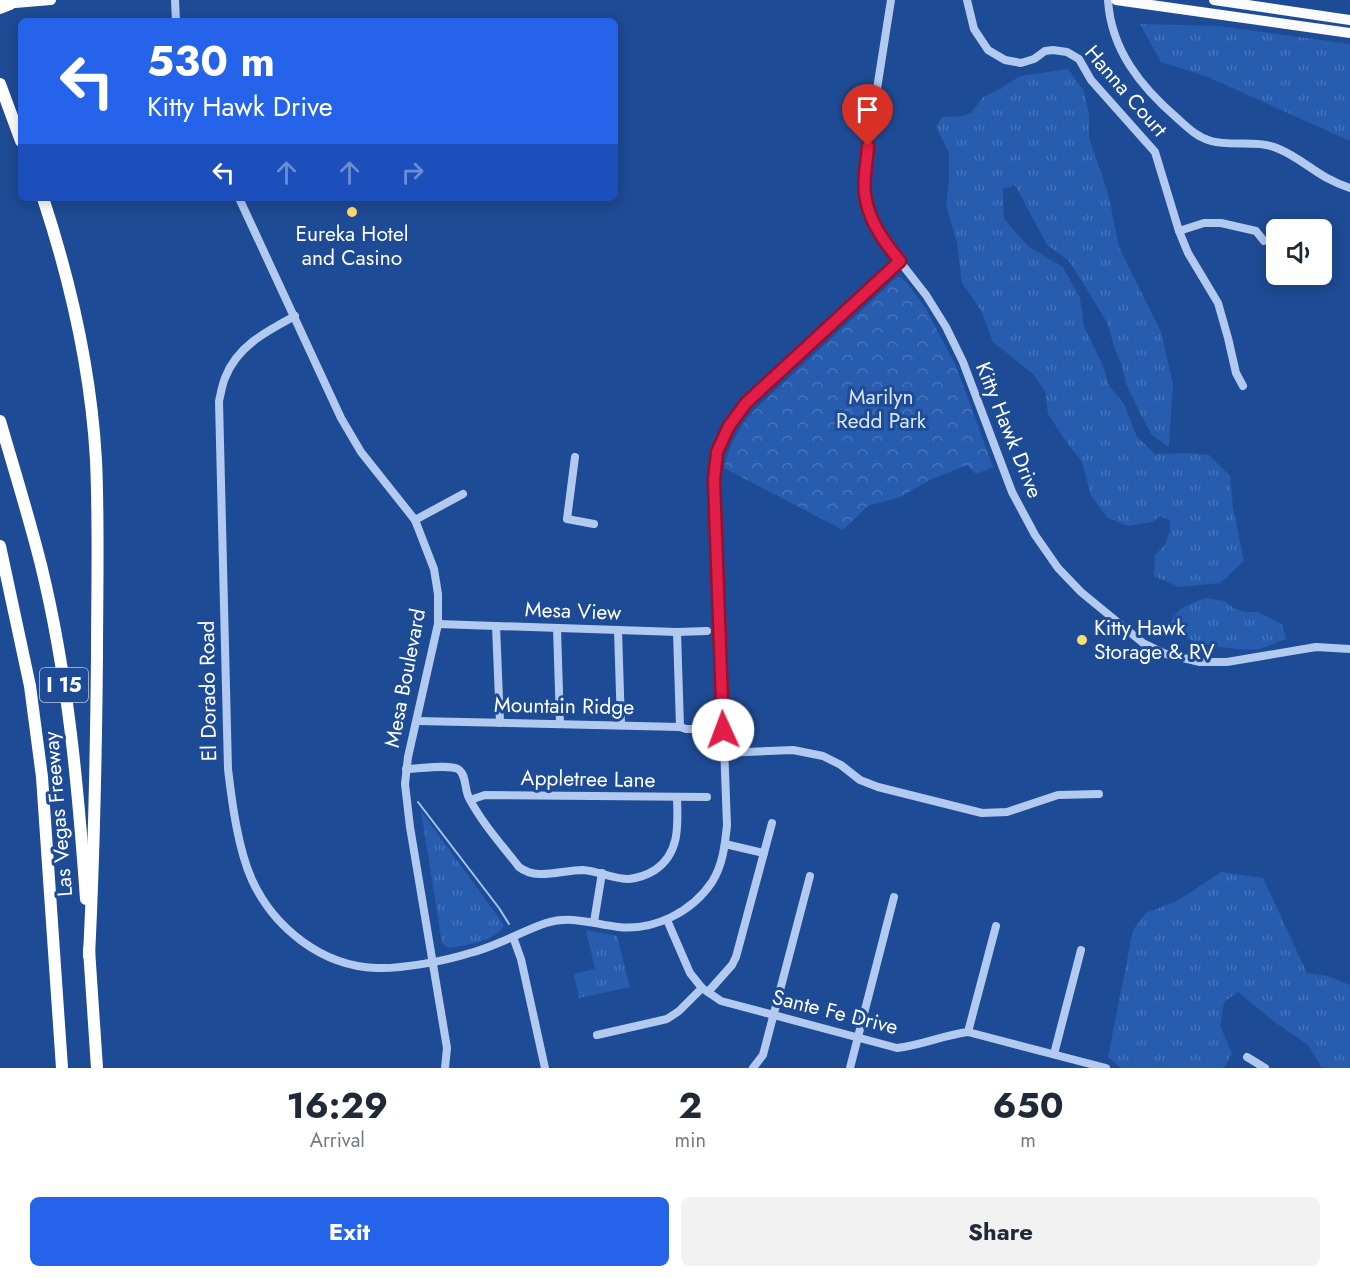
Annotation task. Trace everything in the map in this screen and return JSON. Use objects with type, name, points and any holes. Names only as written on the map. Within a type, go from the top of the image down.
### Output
[{"type":"highway","points":[[0,84],[18,133]]},
{"type":"highway","points":[[44,201],[64,266],[79,331],[90,399],[96,459],[95,836],[89,956]]},
{"type":"highway","name":"Las Vegas Freeway","points":[[0,421],[41,566],[59,656],[80,812],[97,1068]]},
{"type":"highway","name":"Las Vegas Freeway","points":[[0,546],[21,641],[42,777],[62,1068]]},
{"type":"highway","points":[[0,576],[21,641]]},
{"type":"main road","points":[[4,5],[51,0]]},
{"type":"main road","points":[[1116,0],[1350,33]]},
{"type":"main road","points":[[1214,0],[1350,20]]},
{"type":"street","points":[[174,0],[177,18]]},
{"type":"street","name":"Kitty Hawk Drive","points":[[891,0],[868,146],[865,194],[872,218],[884,240],[926,295],[946,327],[963,362],[1008,482],[1025,516],[1058,568],[1081,592],[1143,643],[1166,654],[1200,662],[1227,662],[1316,647],[1350,649]]},
{"type":"street","name":"Hanna Court","points":[[967,0],[974,29],[988,50],[1005,60],[1021,63],[1034,59],[1045,51],[1053,50],[1067,52],[1079,59],[1091,80],[1155,152],[1188,253],[1218,303],[1236,373],[1243,386]]},
{"type":"street","points":[[1108,0],[1109,21],[1128,63],[1141,83],[1195,134],[1211,141],[1258,143],[1278,148],[1333,183],[1350,188]]},
{"type":"street","name":"Mesa Boulevard","points":[[240,201],[342,418],[361,452],[415,520],[427,545],[434,568],[438,594],[438,624],[406,769],[406,799],[447,1048],[445,1068]]},
{"type":"street","points":[[1179,231],[1204,223],[1221,223],[1256,231],[1264,241]]},
{"type":"street","name":"El Dorado Road","points":[[295,316],[259,336],[239,354],[225,377],[219,401],[228,769],[232,804],[252,879],[265,904],[290,933],[325,955],[348,963],[374,968],[402,967],[468,954],[497,945],[548,923],[571,919],[618,927],[646,927],[667,920],[693,903],[712,881],[721,862],[727,825],[714,480],[717,452],[729,426],[746,403],[900,261]]},
{"type":"street","points":[[575,457],[567,519],[594,524]]},
{"type":"street","points":[[415,520],[463,494]]},
{"type":"street","name":"Mesa View","points":[[438,624],[707,632]]},
{"type":"street","points":[[496,626],[500,723]]},
{"type":"street","points":[[557,628],[560,724]]},
{"type":"street","points":[[618,630],[621,725]]},
{"type":"street","points":[[677,632],[680,727]]},
{"type":"street","name":"Mountain Ridge","points":[[417,721],[711,729]]},
{"type":"street","points":[[723,753],[793,750],[823,756],[841,765],[860,780],[878,787],[982,813],[1007,812],[1058,795],[1099,794]]},
{"type":"street","points":[[406,769],[452,767],[460,770],[465,777],[465,791],[477,813],[519,867],[526,872],[543,874],[582,870],[626,879],[639,877],[664,863],[674,846],[678,826],[677,798]]},
{"type":"street","name":"Appletree Lane","points":[[470,800],[485,795],[707,797]]},
{"type":"street","points":[[597,1035],[667,1019],[705,990],[732,965],[772,823]]},
{"type":"street","points":[[725,844],[764,853]]},
{"type":"street","points":[[594,922],[602,873]]},
{"type":"street","points":[[753,1068],[763,1055],[810,876]]},
{"type":"street","points":[[850,1068],[894,897]]},
{"type":"street","points":[[667,920],[690,973],[705,990]]},
{"type":"street","points":[[968,1032],[996,926]]},
{"type":"street","points":[[513,937],[521,959],[545,1068]]},
{"type":"street","points":[[1054,1054],[1081,950]]},
{"type":"street","name":"Sante Fe Drive","points":[[705,990],[721,1001],[897,1048],[917,1046],[947,1035],[968,1032],[1106,1068]]},
{"type":"street","points":[[1247,1057],[1264,1068]]},
{"type":"green space","points":[[1140,24],[1219,26],[1350,44],[1350,141],[1208,77],[1161,62]]},
{"type":"green space","points":[[1068,69],[1084,91],[1089,114],[1089,138],[1108,193],[1119,247],[1161,332],[1173,384],[1169,447],[1152,435],[1140,413],[1126,384],[1107,322],[1069,261],[1047,245],[1015,185],[1003,189],[1004,219],[1029,247],[1063,267],[1080,298],[1084,326],[1103,366],[1109,386],[1124,404],[1137,437],[1155,454],[1209,455],[1230,476],[1233,508],[1244,561],[1220,583],[1179,587],[1154,576],[1155,555],[1165,545],[1170,531],[1170,520],[1160,516],[1152,522],[1128,526],[1108,518],[1091,496],[1082,462],[1048,414],[1045,391],[1033,374],[993,342],[982,312],[962,283],[957,242],[946,206],[949,153],[936,127],[942,117],[963,116],[971,113],[983,97],[1020,76]]},
{"type":"green space","name":"Marilyn Redd Park","points":[[897,277],[901,277],[908,284],[926,309],[956,366],[993,467],[976,474],[967,465],[928,481],[900,497],[868,506],[843,530],[724,468],[735,437],[754,410]]},
{"type":"green space","points":[[1205,598],[1224,601],[1244,612],[1258,612],[1282,624],[1286,639],[1259,649],[1237,649],[1198,642],[1168,629],[1178,612]]},
{"type":"green space","points":[[421,811],[504,925],[500,931],[487,939],[449,948],[442,943]]},
{"type":"green space","points":[[1221,872],[1263,878],[1307,973],[1328,976],[1350,985],[1350,1068],[1322,1068],[1308,1045],[1238,992],[1224,1002],[1220,1026],[1232,1053],[1224,1068],[1121,1068],[1108,1057],[1133,930],[1146,913],[1177,901]]},
{"type":"green space","points":[[586,930],[617,936],[630,987],[579,998],[574,974],[595,969]]},
{"type":"waterway","points":[[418,802],[509,924]]},
{"type":"place","name":"Eureka Hotel and Casino","points":[[352,212]]},
{"type":"place","name":"Kitty Hawk Storage & RV","points":[[1082,640]]},
{"type":"route","points":[[723,730],[714,480],[717,452],[729,426],[746,403],[900,261],[884,240],[872,218],[865,194],[868,146]]}]
